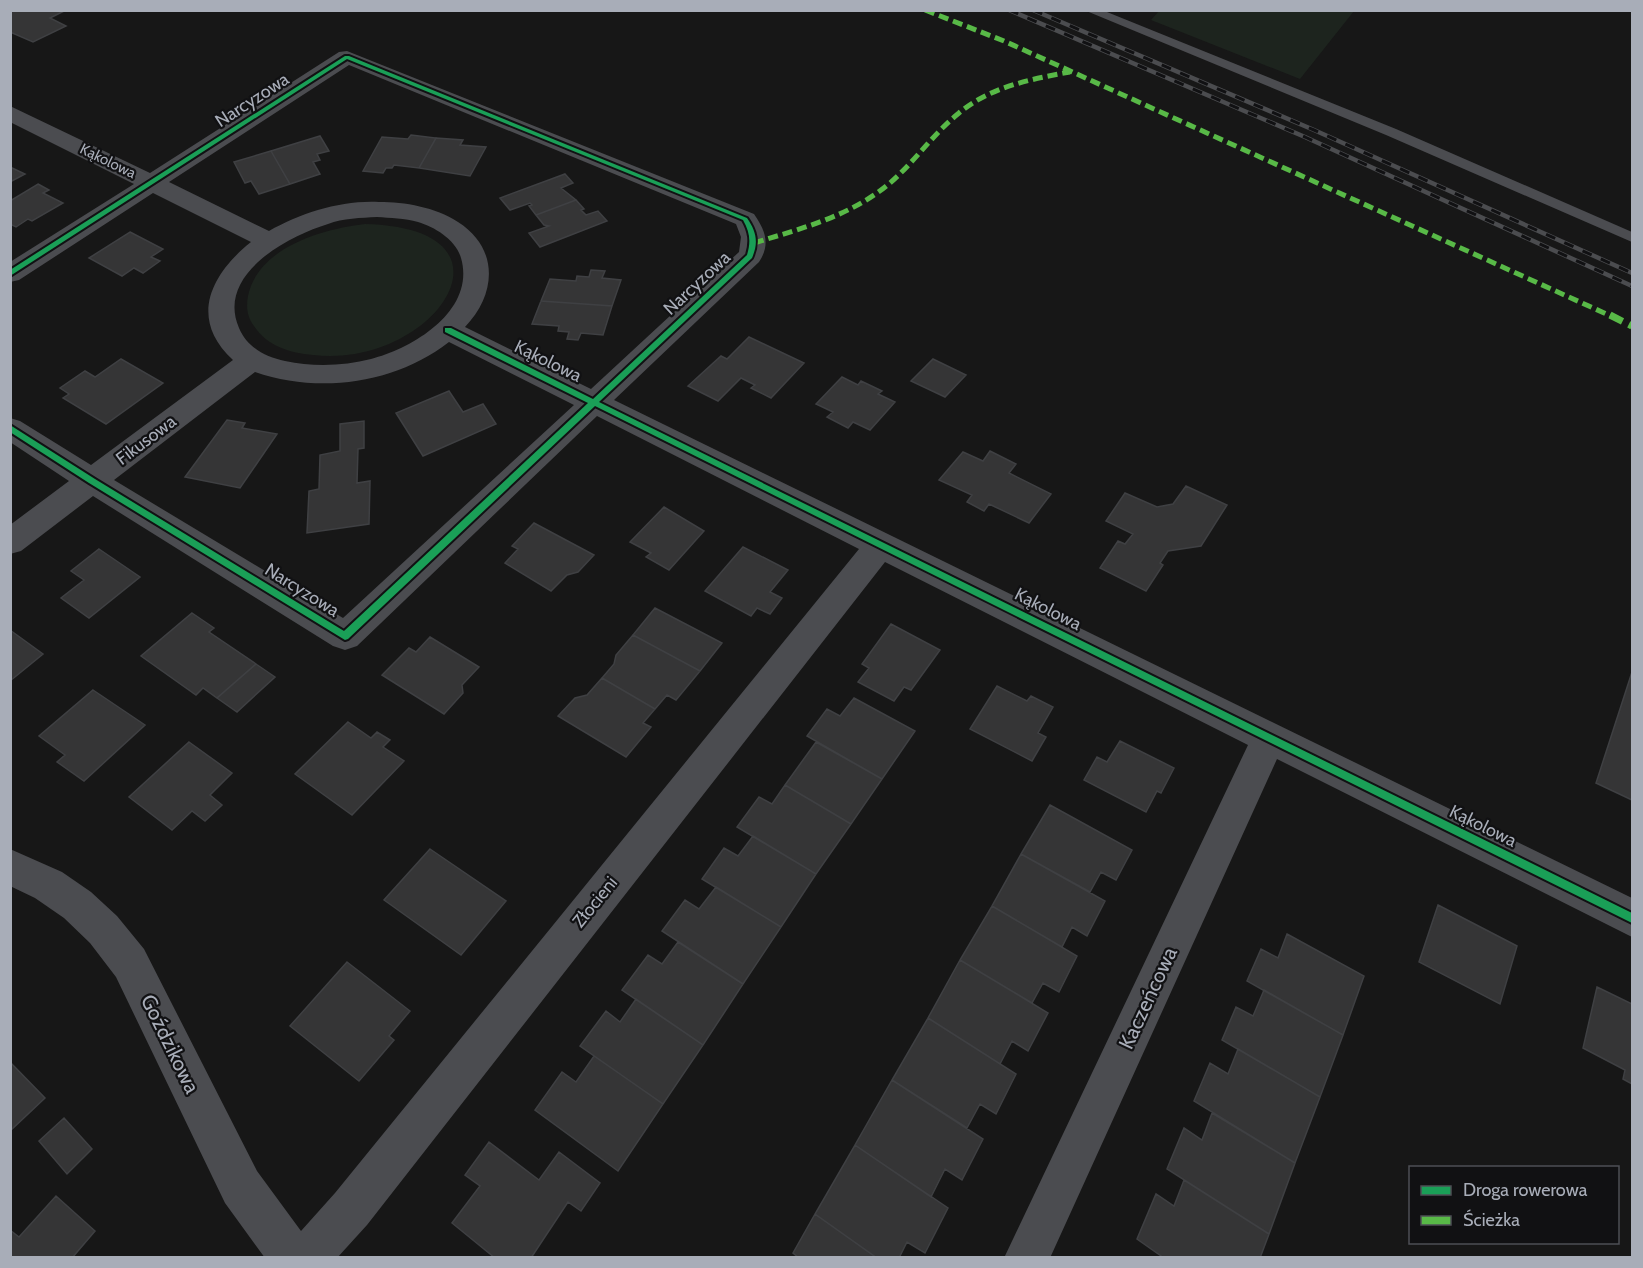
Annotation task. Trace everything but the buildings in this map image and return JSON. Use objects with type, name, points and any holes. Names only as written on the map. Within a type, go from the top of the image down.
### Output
[{"type":"street","name":"Narcyzowa","points":[[10,274],[155,183],[347,57],[745,219],[753,233],[753,248],[750,256],[345,636],[10,428]]},
{"type":"street","name":"Kąkolowa","points":[[10,113],[269,241]]},
{"type":"street","points":[[377,209],[404,211],[429,217],[449,226],[465,239],[475,255],[478,273],[475,292],[465,312],[448,330],[425,346],[397,360],[367,369],[335,374],[295,373],[252,360],[234,346],[224,330],[220,312],[223,293],[233,274],[248,256],[269,241],[311,221],[349,212],[377,209]]},
{"type":"street","name":"Kąkolowa","points":[[448,330],[1632,918]]},
{"type":"street","name":"Fikusowa","points":[[10,542],[252,360]]},
{"type":"street","name":"Złocieni","points":[[306,1257],[351,1209],[881,544]]},
{"type":"street","name":"Kaczeńcowa","points":[[1026,1257],[1269,738]]},
{"type":"street","name":"Goździkowa","points":[[10,867],[42,880],[83,906],[106,930],[130,963],[242,1187],[293,1257]]},
{"type":"lane","points":[[1090,10],[1391,132],[1632,237]]},
{"type":"shaded area","points":[[1160,10],[1354,11],[1300,79],[1151,20]]},
{"type":"shaded area","points":[[365,224],[415,231],[444,248],[453,271],[447,296],[426,321],[396,341],[357,354],[304,354],[280,347],[265,339],[252,323],[248,315],[247,304],[254,279],[265,265],[278,253],[312,236],[330,230]]},
{"type":"railway","points":[[1009,10],[1305,137],[1632,286]]},
{"type":"railway","points":[[1033,10],[1314,130],[1632,273]]},
{"type":"marked path","points":[[925,10],[1004,41],[1565,293],[1632,326]]},
{"type":"marked path","points":[[754,243],[825,220],[866,201],[892,182],[947,124],[971,104],[1012,85],[1070,72]]},
{"type":"cycle path","points":[[10,274],[347,57],[745,219],[752,233],[753,242],[750,256],[345,636],[10,428]]},
{"type":"cycle path","points":[[448,330],[1632,918]]}]
